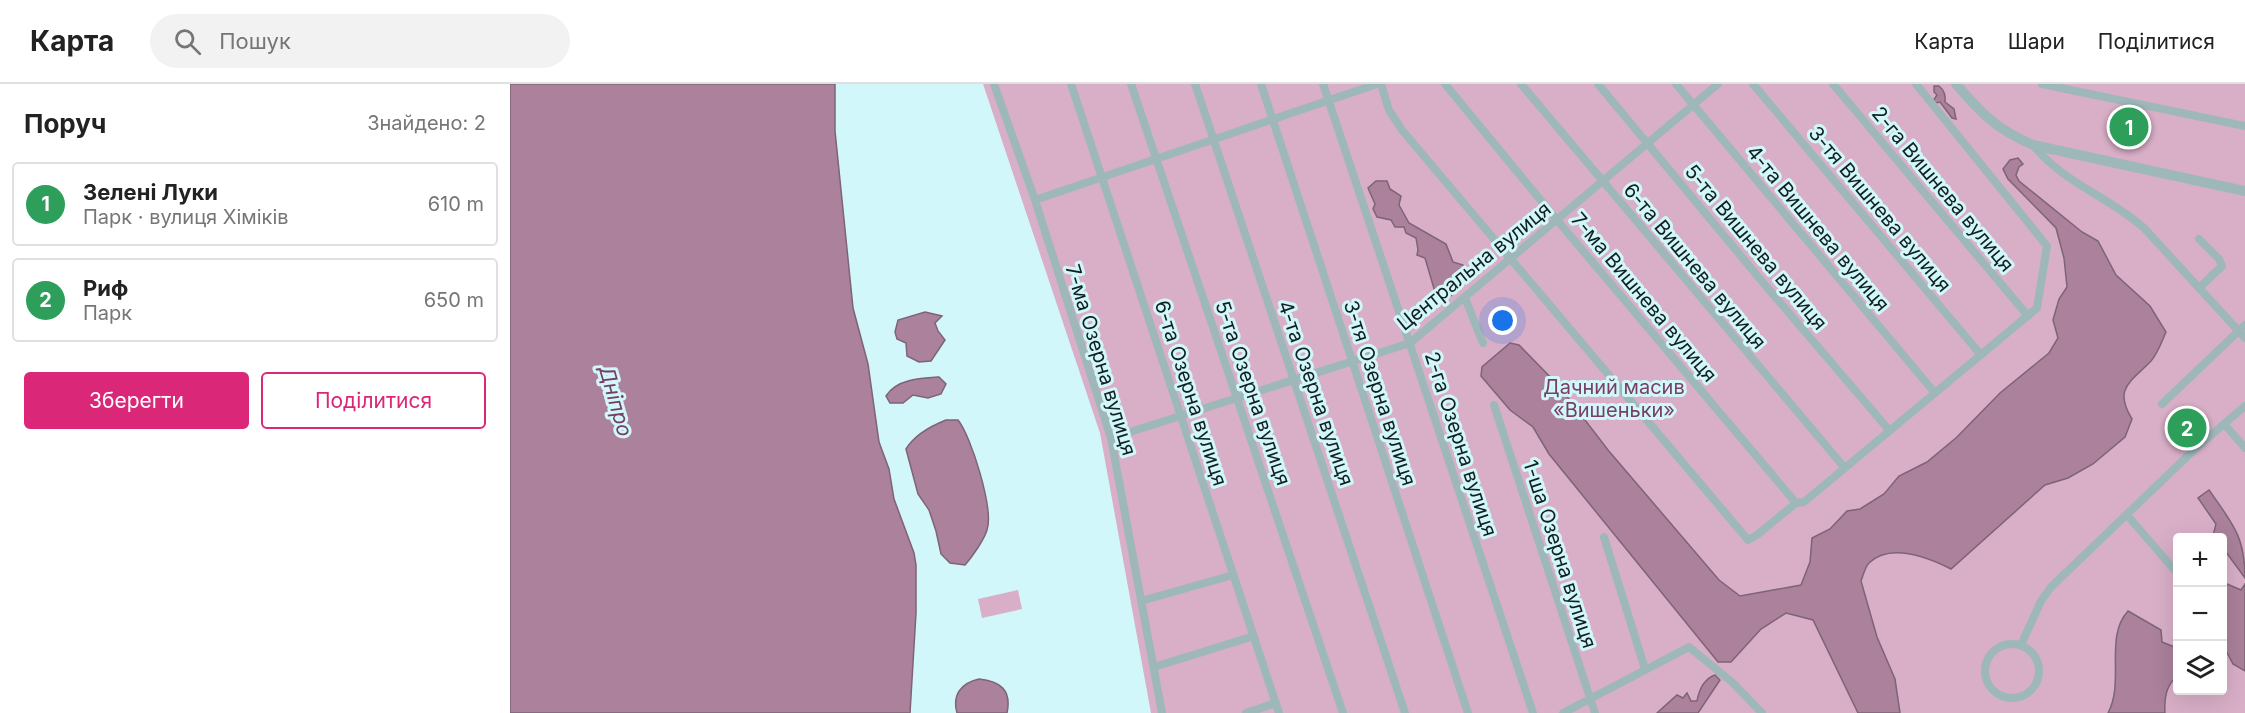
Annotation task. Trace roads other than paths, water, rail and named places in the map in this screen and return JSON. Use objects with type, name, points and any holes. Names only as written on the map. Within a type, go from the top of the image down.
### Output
[{"type":"street","name":"7-ма Озерна вулиця","points":[[994,84],[1035,200],[1111,438],[1162,713]]},
{"type":"street","name":"6-та Озерна вулиця","points":[[1071,84],[1279,713]]},
{"type":"street","name":"5-та Озерна вулиця","points":[[1131,84],[1343,713]]},
{"type":"street","name":"4-та Озерна вулиця","points":[[1195,84],[1405,713]]},
{"type":"street","name":"3-тя Озерна вулиця","points":[[1261,84],[1468,713]]},
{"type":"street","name":"2-га Озерна вулиця","points":[[1323,84],[1533,713]]},
{"type":"street","points":[[1035,200],[1379,84],[1389,110],[1402,130],[1748,540],[1796,503],[1804,502],[2037,308],[2047,246],[1916,84]]},
{"type":"street","name":"7-ма Вишнева вулиця","points":[[1445,84],[1796,503]]},
{"type":"street","name":"6-та Вишнева вулиця","points":[[1521,84],[1844,467]]},
{"type":"street","name":"5-та Вишнева вулиця","points":[[1598,84],[1889,430]]},
{"type":"street","name":"4-та Вишнева вулиця","points":[[1676,84],[1935,393]]},
{"type":"street","name":"Центральна вулиця","points":[[1111,438],[1410,343],[1718,84]]},
{"type":"street","name":"3-тя Вишнева вулиця","points":[[1753,84],[1981,355]]},
{"type":"street","name":"2-га Вишнева вулиця","points":[[1833,84],[2028,315]]},
{"type":"street","points":[[1956,84],[1991,122],[2033,145],[2245,191]]},
{"type":"street","points":[[2042,84],[2245,126]]},
{"type":"street","points":[[2033,145],[2063,175],[2128,214],[2145,229],[2199,288],[2242,328],[2245,338]]},
{"type":"street","points":[[2199,239],[2219,259],[2222,266],[2199,288]]},
{"type":"street","points":[[1465,298],[1483,343]]},
{"type":"street","points":[[2162,404],[2242,328]]},
{"type":"street","name":"1-ша Озерна вулиця","points":[[1494,405],[1595,713]]},
{"type":"street","points":[[2020,645],[2040,601],[2051,587],[2196,448],[2245,406]]},
{"type":"street","points":[[2225,425],[2245,448]]},
{"type":"street","points":[[2127,515],[2173,568]]},
{"type":"street","points":[[1604,537],[1645,669]]},
{"type":"street","points":[[1141,601],[1233,575]]},
{"type":"street","points":[[1154,667],[1254,636]]},
{"type":"street","points":[[2003,645],[2020,645],[2034,656],[2038,664],[2037,682],[2025,695],[2007,698],[1999,695],[1987,682],[1985,664],[1989,656],[2003,645]]},
{"type":"street","points":[[1563,713],[1689,647],[1732,682],[1762,713]]},
{"type":"street","points":[[1246,713],[1276,703]]},
{"type":"water","name":"Дніпро","points":[[510,84],[835,84],[835,131],[853,308],[868,364],[879,442],[889,469],[894,499],[914,553],[916,565],[916,613],[910,713],[510,713]]},
{"type":"water","points":[[1934,86],[1942,89],[1945,102],[1954,109],[1956,119],[1952,118],[1940,102],[1933,101],[1937,95],[1934,92]]},
{"type":"water","points":[[2018,158],[2023,164],[2016,175],[2019,181],[2082,232],[2098,241],[2116,275],[2150,306],[2166,332],[2151,361],[2131,380],[2124,393],[2124,400],[2132,419],[2125,437],[2093,464],[2068,478],[2045,485],[1951,569],[1932,560],[1899,553],[1878,557],[1869,563],[1861,581],[1877,637],[1895,679],[1900,713],[1858,713],[1813,620],[1786,613],[1761,629],[1731,662],[1718,662],[1549,454],[1533,427],[1510,410],[1481,376],[1482,367],[1510,343],[1519,345],[1559,386],[1608,450],[1719,580],[1740,596],[1801,585],[1810,562],[1812,538],[1830,529],[1847,511],[1860,509],[1884,494],[1899,476],[1927,462],[1957,437],[2000,393],[2049,353],[2058,338],[2053,320],[2059,299],[2067,287],[2064,258],[2056,228],[2008,179],[2003,169],[2010,160]]},
{"type":"water","points":[[1376,181],[1387,181],[1390,189],[1401,196],[1399,205],[1409,223],[1446,244],[1453,262],[1463,265],[1466,280],[1443,304],[1439,294],[1435,292],[1425,258],[1417,255],[1416,238],[1406,233],[1404,227],[1395,227],[1391,220],[1377,217],[1373,209],[1375,204],[1368,188]]},
{"type":"water","points":[[925,312],[942,316],[935,323],[945,340],[931,361],[919,362],[907,356],[906,343],[897,339],[895,332],[898,320]]},
{"type":"water","points":[[939,377],[946,384],[941,394],[928,398],[913,395],[903,403],[890,403],[886,396],[890,390],[902,383]]},
{"type":"water","points":[[946,420],[958,420],[963,428],[975,456],[987,506],[987,530],[978,548],[965,565],[950,563],[941,554],[929,510],[918,494],[906,449],[919,435]]},
{"type":"water","points":[[2209,490],[2236,531],[2243,551],[2245,578],[2227,553],[2227,533],[2214,533],[2216,524],[2198,498]]},
{"type":"water","points":[[2227,584],[2241,590],[2245,584],[2245,671],[2233,664],[2227,653]]},
{"type":"water","points":[[2128,611],[2161,630],[2162,642],[2173,646],[2173,681],[2166,693],[2165,713],[2108,713],[2115,688],[2117,634]]},
{"type":"water","points":[[1715,675],[1720,680],[1698,713],[1657,713],[1677,695],[1683,698],[1687,693],[1691,701],[1697,701],[1703,685]]},
{"type":"water","points":[[979,679],[993,682],[1003,688],[1008,698],[1007,713],[957,713],[956,701],[959,691],[967,683]]},
{"type":"place","name":"Зелені Луки","points":[[2129,127]]},
{"type":"place","name":"Риф","points":[[2187,428]]},
{"type":"park label","name":"Дачний масив «Вишеньки»","points":[[1614,398]]}]
